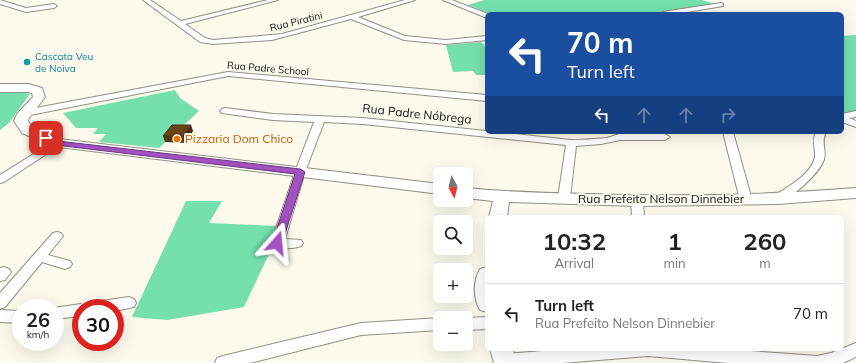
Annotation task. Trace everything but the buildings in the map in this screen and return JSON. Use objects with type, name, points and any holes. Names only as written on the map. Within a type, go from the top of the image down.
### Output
[{"type":"street","name":"Rua Piratini","points":[[146,0],[178,24],[203,40],[213,42],[272,38],[412,0]]},
{"type":"street","points":[[178,24],[275,0]]},
{"type":"street","points":[[446,0],[485,15]]},
{"type":"street","points":[[676,12],[721,5],[706,0]]},
{"type":"street","points":[[0,2],[26,10],[54,6]]},
{"type":"street","points":[[352,17],[404,38],[446,42],[485,38]]},
{"type":"street","name":"Rua Padre School","points":[[25,113],[228,74],[485,98]]},
{"type":"street","points":[[0,88],[29,88],[38,90],[39,97],[25,113],[21,121],[23,125],[35,134],[56,143],[433,188]]},
{"type":"street","name":"Rua Padre Nóbrega","points":[[226,110],[273,117],[363,121],[485,134]]},
{"type":"street","points":[[844,117],[856,114]]},
{"type":"street","points":[[297,243],[277,243],[300,172],[320,119]]},
{"type":"street","points":[[844,119],[856,124]]},
{"type":"street","name":"Rua Padre Nóbrega","points":[[486,134],[572,143],[598,141],[624,135],[665,137]]},
{"type":"street","points":[[729,134],[746,200]]},
{"type":"street","points":[[778,198],[808,175],[817,166],[820,156],[817,142],[820,134]]},
{"type":"street","points":[[0,180],[56,143]]},
{"type":"street","points":[[564,198],[572,143]]},
{"type":"street","name":"Rua Prefeito Nelson Dinnebier","points":[[473,194],[502,197],[564,198],[638,209],[856,193]]},
{"type":"street","points":[[498,215],[502,197]]},
{"type":"street","points":[[0,303],[57,236]]},
{"type":"street","points":[[40,257],[65,264]]},
{"type":"street","points":[[124,304],[129,303]]},
{"type":"street","points":[[0,316],[12,317]]},
{"type":"street","points":[[473,324],[485,323]]},
{"type":"street","points":[[223,363],[361,329],[433,324]]},
{"type":"street","points":[[670,351],[817,363],[833,360],[856,350]]},
{"type":"street","points":[[504,358],[616,351]]},
{"type":"green space","points":[[484,0],[702,0],[718,5],[665,12],[486,12],[468,5]]},
{"type":"green space","points":[[856,35],[856,111],[844,114],[844,36]]},
{"type":"green space","points":[[481,42],[485,46],[485,75],[476,75],[473,71],[453,72],[446,45]]},
{"type":"green space","points":[[175,90],[180,98],[199,111],[159,148],[99,142],[106,134],[93,134],[98,128],[76,128],[63,113]]},
{"type":"green space","points":[[0,91],[15,91],[30,94],[9,123],[0,130]]},
{"type":"green space","points":[[186,201],[222,201],[209,223],[276,226],[270,252],[244,307],[167,320],[132,317]]},
{"type":"place","name":"Cascata Veu de Noiva","points":[[27,62]]},
{"type":"place","name":"Pizzaria Dom Chico","points":[[177,139]]},
{"type":"route","points":[[46,138],[56,143],[300,172],[277,243]]}]
